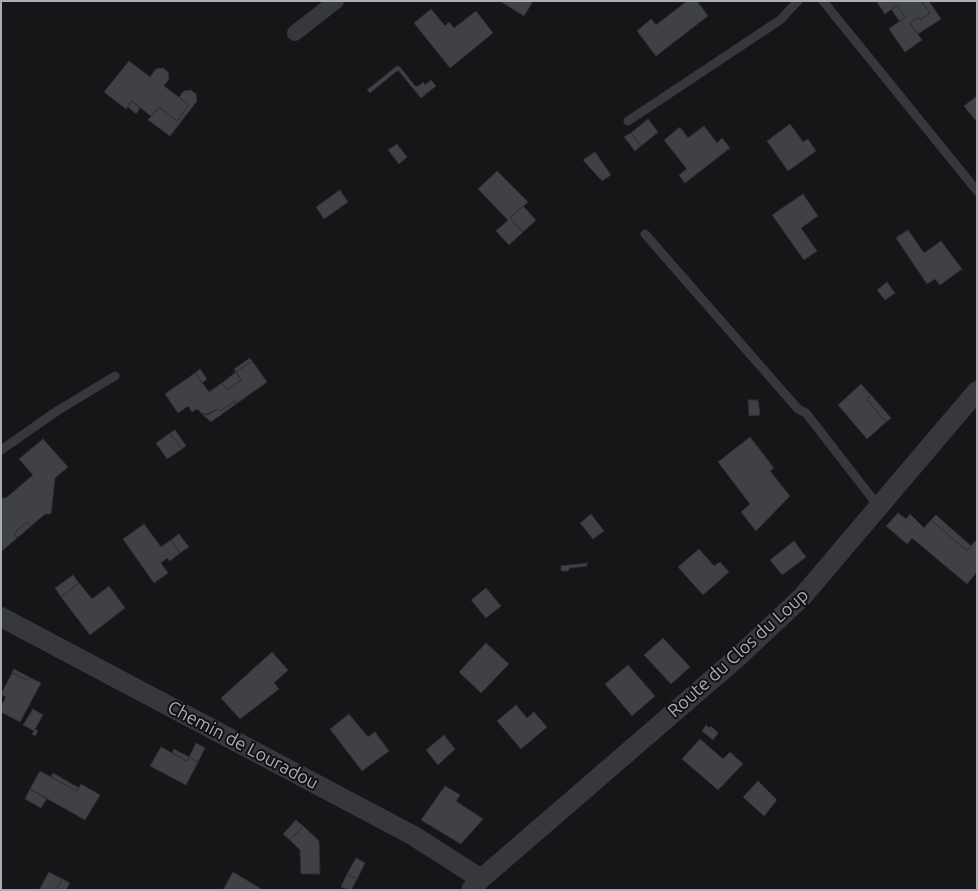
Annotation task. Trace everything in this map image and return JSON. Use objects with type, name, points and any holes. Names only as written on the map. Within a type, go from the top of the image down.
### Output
[{"type":"street","points":[[295,33],[336,1]]},
{"type":"street","name":"Route du Clos du Loup","points":[[476,884],[738,657],[802,597],[977,391]]},
{"type":"street","name":"Chemin de Louradou","points":[[1,617],[414,836],[476,884]]},
{"type":"lane","points":[[628,121],[780,20],[798,1]]},
{"type":"lane","points":[[822,1],[977,191]]},
{"type":"lane","points":[[645,234],[798,408],[806,413],[879,507]]},
{"type":"lane","points":[[1,450],[57,411],[115,376]]},
{"type":"building","points":[[500,1],[533,1],[524,16]]},
{"type":"building","points":[[687,1],[697,1],[708,16],[656,56],[637,31],[651,19],[656,25]]},
{"type":"building","points":[[876,1],[921,1],[930,13],[920,20],[918,17],[910,23],[922,40],[905,52],[889,29],[905,17],[897,5],[885,14]]},
{"type":"building","points":[[921,1],[929,1],[941,19],[918,34],[910,23],[918,17],[920,20],[930,13]]},
{"type":"building","points":[[897,5],[905,17],[900,22],[891,9]]},
{"type":"building","points":[[431,9],[445,26],[449,22],[454,28],[476,11],[493,33],[450,68],[414,23]]},
{"type":"building","points":[[129,61],[150,77],[156,69],[163,68],[168,72],[169,79],[164,86],[189,105],[177,121],[159,107],[151,116],[132,101],[126,109],[104,92]]},
{"type":"building","points":[[397,66],[400,67],[415,86],[419,86],[423,82],[425,85],[431,80],[436,86],[421,98],[398,70],[370,93],[367,90]]},
{"type":"building","points":[[191,90],[196,94],[197,101],[170,136],[148,120],[159,107],[177,121],[189,105],[179,97],[184,91]]},
{"type":"building","points":[[977,96],[977,122],[964,106]]},
{"type":"building","points":[[132,101],[140,108],[136,114],[128,107]]},
{"type":"building","points":[[648,119],[658,132],[641,146],[631,133]]},
{"type":"building","points":[[790,124],[803,142],[808,139],[816,151],[788,171],[767,141]]},
{"type":"building","points":[[704,126],[717,143],[722,138],[730,148],[685,183],[679,175],[687,169],[664,140],[680,127],[688,138]]},
{"type":"building","points":[[631,133],[641,146],[635,151],[624,137]]},
{"type":"building","points":[[397,144],[407,157],[399,164],[388,150]]},
{"type":"building","points":[[595,152],[611,175],[602,181],[583,160]]},
{"type":"building","points":[[497,171],[528,202],[510,218],[523,232],[509,245],[496,231],[508,220],[478,189]]},
{"type":"building","points":[[340,190],[348,202],[324,219],[316,207]]},
{"type":"building","points":[[803,194],[818,216],[801,228],[817,251],[804,260],[772,215]]},
{"type":"building","points":[[523,206],[536,220],[523,232],[510,218]]},
{"type":"building","points":[[908,230],[924,253],[941,241],[962,269],[940,285],[935,279],[927,284],[896,238]]},
{"type":"building","points":[[887,282],[895,293],[885,300],[877,290]]},
{"type":"building","points":[[250,358],[252,361],[236,372],[234,369]]},
{"type":"building","points":[[252,361],[267,382],[236,404],[235,401],[220,411],[218,409],[204,415],[197,409],[192,412],[188,406],[178,413],[165,394],[195,373],[209,392],[222,383],[227,390],[241,380],[236,372]]},
{"type":"building","points":[[200,369],[207,379],[202,383],[195,373]]},
{"type":"building","points":[[236,372],[241,380],[227,390],[222,383]]},
{"type":"building","points":[[861,384],[871,395],[866,399],[886,422],[867,439],[838,405]]},
{"type":"building","points":[[871,395],[891,418],[886,422],[866,399]]},
{"type":"building","points":[[748,400],[758,400],[760,415],[749,416]]},
{"type":"building","points":[[235,401],[236,404],[211,422],[201,413],[207,415],[218,409],[220,411]]},
{"type":"building","points":[[175,430],[186,446],[182,449],[170,433]]},
{"type":"building","points":[[170,433],[182,449],[167,459],[156,443]]},
{"type":"building","points":[[750,437],[774,468],[770,471],[790,496],[756,531],[741,512],[750,504],[718,462]]},
{"type":"building","points":[[43,439],[68,467],[55,478],[51,514],[45,514],[31,526],[27,522],[14,533],[17,538],[2,551],[1,498],[6,498],[33,475],[19,459]]},
{"type":"building","points":[[898,513],[906,519],[910,514],[924,528],[931,520],[967,551],[975,541],[977,542],[977,572],[967,584],[912,538],[907,544],[886,526]]},
{"type":"building","points":[[591,514],[604,531],[593,539],[580,523]]},
{"type":"building","points":[[936,515],[971,546],[967,551],[931,520]]},
{"type":"building","points":[[27,522],[31,526],[17,538],[14,533]]},
{"type":"building","points":[[144,524],[161,547],[171,540],[180,553],[170,561],[167,558],[161,563],[168,573],[154,583],[123,539]]},
{"type":"building","points":[[179,534],[189,547],[180,553],[171,540]]},
{"type":"building","points":[[794,541],[806,557],[782,575],[770,560]]},
{"type":"building","points":[[699,549],[714,566],[720,562],[729,572],[703,595],[678,567]]},
{"type":"building","points":[[587,563],[587,566],[561,571],[561,566]]},
{"type":"building","points":[[73,575],[79,583],[61,597],[55,588]]},
{"type":"building","points":[[79,583],[92,599],[109,586],[125,608],[90,635],[61,597]]},
{"type":"building","points":[[486,588],[501,606],[486,618],[471,600]]},
{"type":"building","points":[[663,638],[690,667],[671,684],[644,655]]},
{"type":"building","points":[[486,643],[509,664],[481,693],[459,672]]},
{"type":"building","points":[[272,652],[288,670],[274,683],[279,689],[240,719],[221,698]]},
{"type":"building","points":[[628,665],[655,696],[632,716],[605,684]]},
{"type":"building","points":[[14,669],[29,677],[27,680],[12,673]]},
{"type":"building","points":[[12,673],[27,680],[29,677],[41,683],[20,722],[1,712],[1,706],[6,697],[1,694]]},
{"type":"building","points":[[516,705],[527,718],[534,712],[547,727],[521,749],[497,721]]},
{"type":"building","points":[[33,709],[43,715],[35,729],[38,731],[35,736],[32,734],[34,731],[23,725]]},
{"type":"building","points":[[349,714],[368,737],[375,732],[389,751],[362,771],[330,729]]},
{"type":"building","points":[[706,725],[709,728],[711,726],[718,733],[713,740],[702,731]]},
{"type":"building","points":[[444,735],[455,749],[438,765],[426,750]]},
{"type":"building","points":[[700,739],[723,759],[730,752],[743,764],[718,790],[682,759]]},
{"type":"building","points":[[196,743],[205,748],[198,762],[189,757]]},
{"type":"building","points":[[161,747],[187,761],[189,757],[198,762],[186,785],[150,766]]},
{"type":"building","points":[[174,749],[189,757],[187,761],[172,753]]},
{"type":"building","points":[[40,771],[77,791],[81,784],[100,795],[85,820],[30,789]]},
{"type":"building","points":[[53,773],[79,788],[77,791],[51,777]]},
{"type":"building","points":[[758,781],[777,800],[764,816],[743,797]]},
{"type":"building","points":[[445,786],[460,795],[456,801],[483,819],[461,844],[421,820]]},
{"type":"building","points":[[30,789],[47,798],[41,808],[25,799]]},
{"type":"building","points":[[296,820],[303,826],[290,840],[283,834]]},
{"type":"building","points":[[303,826],[319,841],[320,874],[301,874],[300,850],[290,840]]},
{"type":"building","points":[[356,858],[365,863],[357,879],[347,874]]},
{"type":"building","points":[[49,872],[62,879],[56,890],[39,890]]},
{"type":"building","points":[[233,872],[263,890],[223,890]]},
{"type":"building","points":[[347,874],[357,879],[351,890],[341,887]]},
{"type":"building","points":[[62,879],[70,883],[66,890],[56,890]]}]
